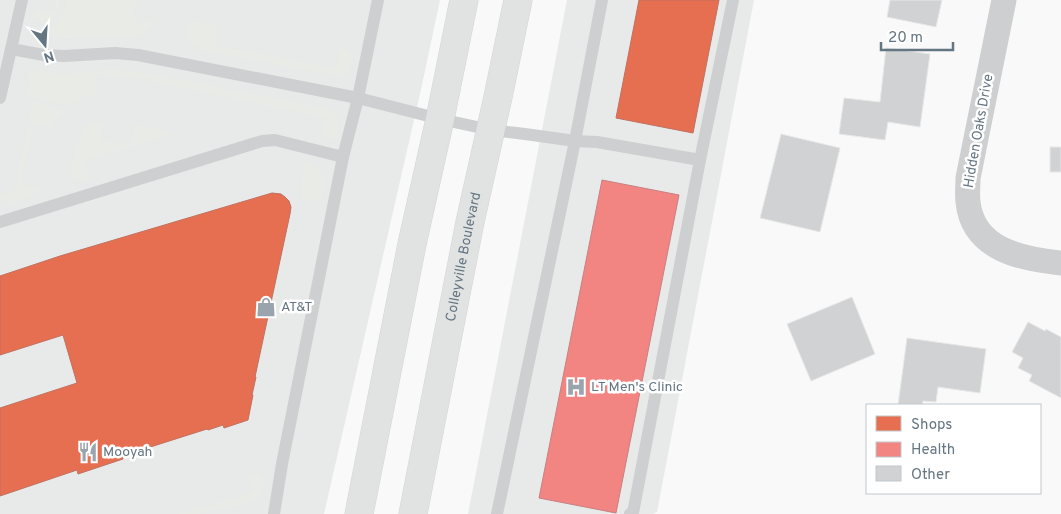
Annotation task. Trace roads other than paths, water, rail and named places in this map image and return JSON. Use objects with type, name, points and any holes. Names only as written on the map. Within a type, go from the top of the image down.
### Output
[{"type":"main road","points":[[359,514],[412,244],[464,0]]},
{"type":"main road","name":"Colleyville Boulevard","points":[[413,514],[470,222],[518,0]]},
{"type":"street","name":"Hidden Oaks Drive","points":[[1004,0],[968,178],[968,202],[973,220],[981,234],[996,246],[1020,257],[1061,264]]},
{"type":"lane","points":[[0,98],[22,0]]},
{"type":"lane","points":[[274,514],[282,464],[343,157],[358,98],[378,0]]},
{"type":"lane","points":[[497,514],[575,141],[602,0]]},
{"type":"lane","points":[[630,514],[633,513],[700,160],[733,0]]},
{"type":"lane","points":[[11,49],[57,56],[115,53],[138,55],[358,98],[491,130],[597,142],[700,160]]},
{"type":"lane","points":[[0,222],[262,141],[275,140],[343,157]]},
{"type":"place","name":"AT&T","points":[[266,307]]},
{"type":"place","name":"LT Men's Clinic","points":[[576,387]]},
{"type":"place","name":"Mooyah","points":[[88,452]]}]
